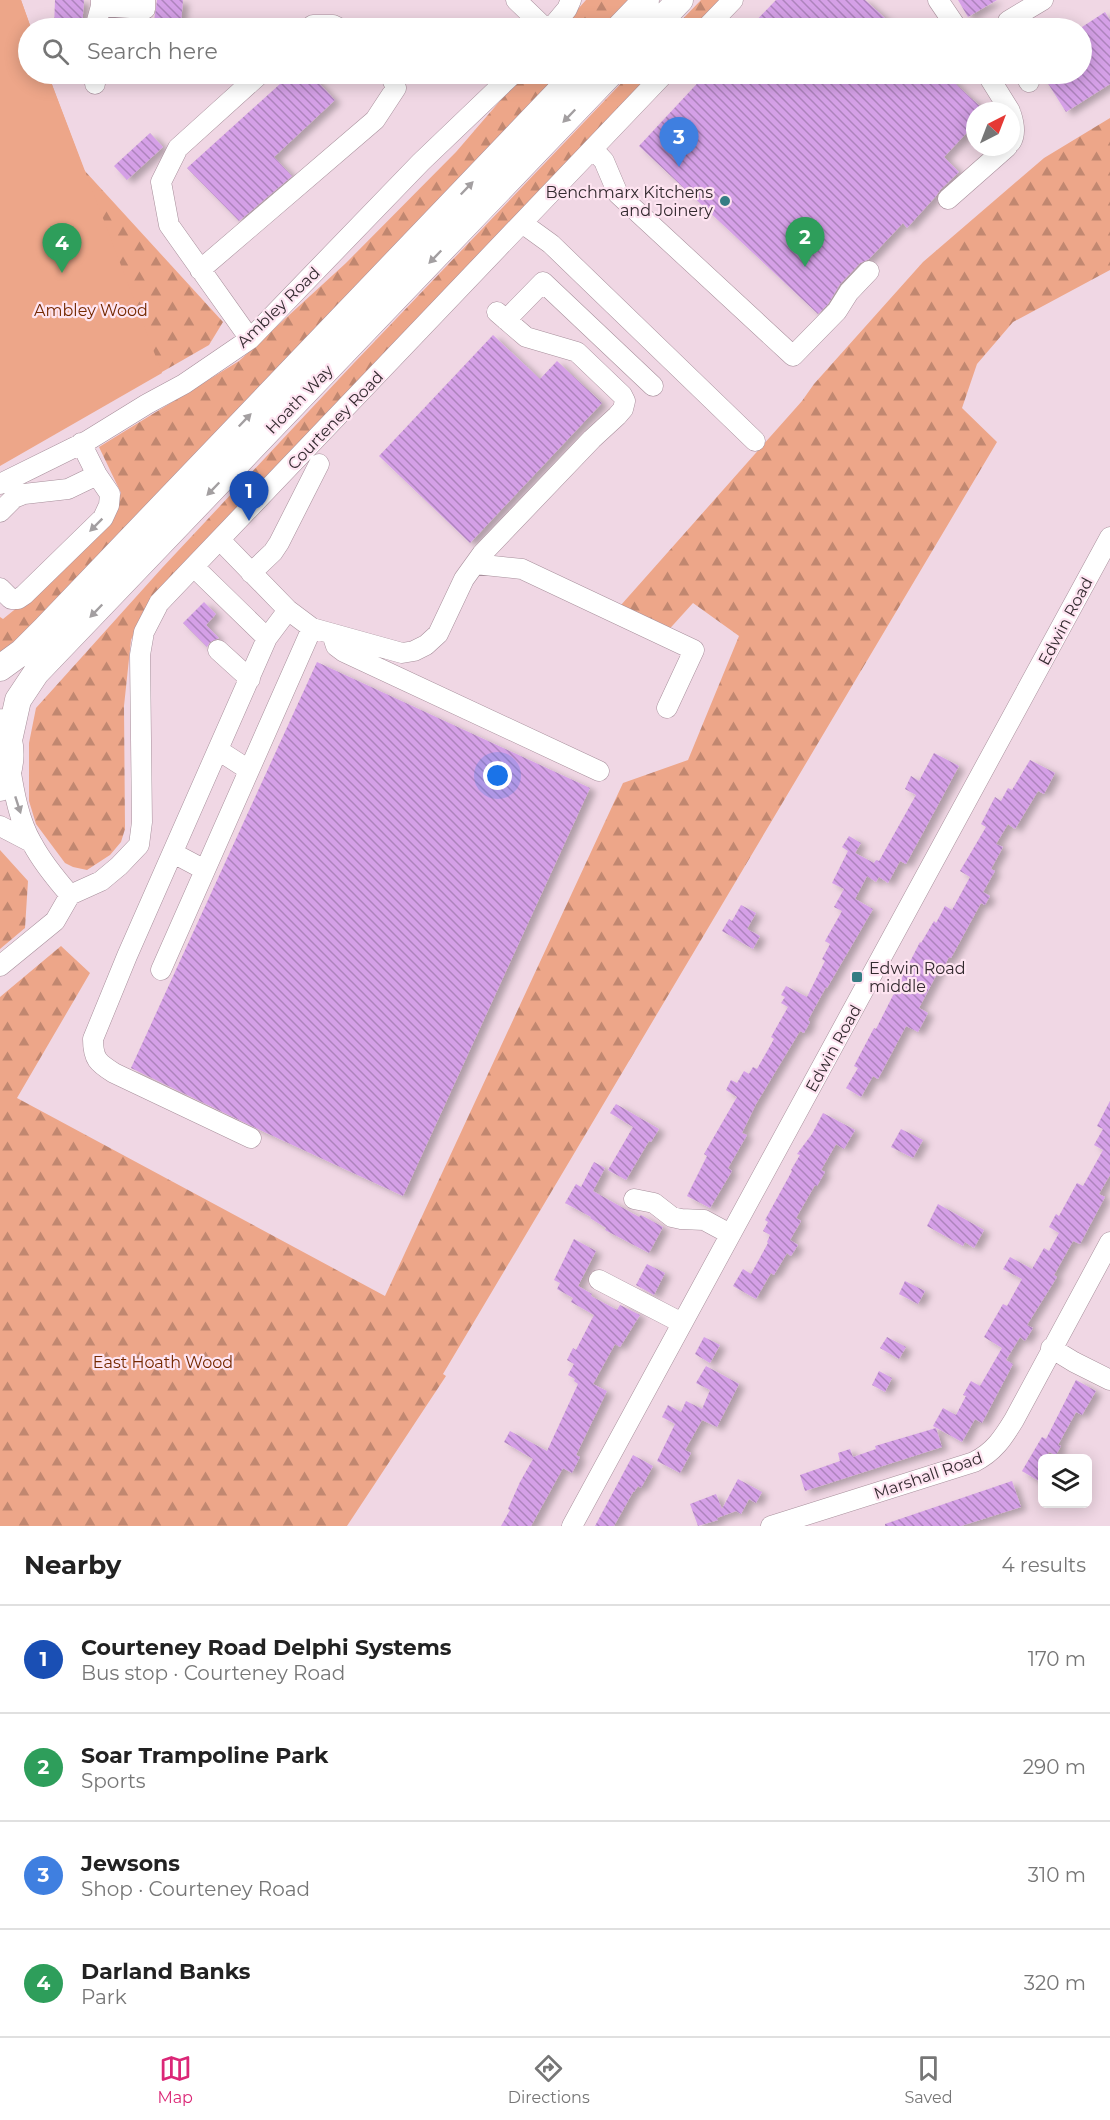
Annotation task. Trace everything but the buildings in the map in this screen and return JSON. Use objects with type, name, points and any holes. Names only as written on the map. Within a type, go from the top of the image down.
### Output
[{"type":"main road","points":[[629,18],[646,0]]},
{"type":"main road","points":[[662,18],[680,0]]},
{"type":"main road","name":"Hoath Way","points":[[0,668],[22,652],[45,629],[566,84]]},
{"type":"main road","name":"Hoath Way","points":[[5,778],[5,727],[18,700],[36,673],[600,84]]},
{"type":"street","points":[[97,18],[101,3],[145,9],[145,0]]},
{"type":"street","points":[[516,0],[535,18]]},
{"type":"street","points":[[559,18],[571,0]]},
{"type":"street","points":[[716,18],[733,0]]},
{"type":"street","points":[[939,0],[951,18]]},
{"type":"street","points":[[1013,18],[1043,0]]},
{"type":"street","points":[[249,84],[178,148],[161,182],[169,225],[250,339]]},
{"type":"street","points":[[200,270],[375,120],[396,88],[394,84]]},
{"type":"street","name":"Ambley Road","points":[[0,484],[81,443],[184,384],[250,339],[421,162],[503,84]]},
{"type":"street","name":"Courteney Road","points":[[70,896],[100,881],[119,866],[139,845],[142,822],[139,668],[141,645],[147,626],[159,603],[655,84]]},
{"type":"street","points":[[993,84],[1004,102]]},
{"type":"street","points":[[593,149],[604,161],[618,194],[793,356],[837,311],[849,292],[870,272]]},
{"type":"street","points":[[948,199],[997,156]]},
{"type":"street","points":[[522,223],[551,244],[755,441]]},
{"type":"street","points":[[220,540],[288,610],[312,628],[402,653],[414,651],[426,645],[438,634],[464,579],[487,549],[623,409],[625,401],[622,395],[577,352],[526,337],[501,316],[543,282],[652,386]]},
{"type":"street","points":[[0,588],[11,599],[18,599],[24,595],[103,518],[110,505],[110,494],[97,475],[81,443]]},
{"type":"street","points":[[251,573],[279,543],[319,464]]},
{"type":"street","points":[[0,512],[14,498],[24,494],[68,489],[97,475]]},
{"type":"street","name":"Edwin Road","points":[[572,1526],[1110,537]]},
{"type":"street","points":[[475,564],[522,569],[694,650],[667,708]]},
{"type":"street","points":[[194,567],[267,638]]},
{"type":"street","points":[[251,1138],[99,1064],[93,1052],[93,1039],[267,638],[288,610]]},
{"type":"street","points":[[161,970],[312,628]]},
{"type":"street","points":[[332,634],[336,646],[344,652],[599,771]]},
{"type":"street","points":[[218,650],[250,678]]},
{"type":"street","points":[[218,750],[249,770]]},
{"type":"street","points":[[0,966],[55,921],[70,896],[31,842],[14,791],[5,778]]},
{"type":"street","points":[[0,826],[31,842]]},
{"type":"street","points":[[173,853],[205,870]]},
{"type":"street","points":[[634,1199],[654,1203],[672,1216],[681,1219],[704,1220],[730,1234]]},
{"type":"street","name":"Marshall Road","points":[[771,1526],[987,1456],[1001,1441],[1014,1420],[1110,1242]]},
{"type":"street","points":[[599,1280],[682,1323]]},
{"type":"street","points":[[1051,1348],[1110,1380]]},
{"type":"green space","name":"Ambley Wood","points":[[0,0],[21,0],[27,18],[18,18],[18,84],[52,84],[84,170],[223,322],[209,345],[0,465]]},
{"type":"green space","name":"Ambley Wood","points":[[0,0],[21,0],[27,18],[18,18],[18,84],[52,84],[162,373],[0,466]]},
{"type":"green space","points":[[586,0],[634,0],[617,18],[570,18]]},
{"type":"green space","points":[[701,0],[725,0],[708,18],[684,18]]},
{"type":"green space","points":[[514,84],[554,84],[25,637],[0,655],[0,617],[3,619],[29,598],[113,511],[121,493],[99,447],[239,361],[346,263],[456,152]]},
{"type":"green space","points":[[620,84],[645,84],[150,601],[131,640],[124,706],[125,829],[121,842],[110,855],[87,870],[65,863],[36,824],[29,801],[29,743],[36,708],[162,568]]},
{"type":"green space","name":"East Hoath Wood","points":[[1110,118],[1110,270],[1013,322],[977,364],[962,408],[997,442],[443,1374],[446,1376],[347,1526],[0,1526],[0,997],[61,946],[90,973],[17,1098],[385,1296],[623,783],[688,760],[739,636],[693,603],[664,635],[621,605],[923,262],[1044,158]]},
{"type":"green space","points":[[0,850],[28,881],[25,928],[0,949]]},
{"type":"place","name":"Jewsons","points":[[679,167]]},
{"type":"place","name":"Benchmarx Kitchens and Joinery","points":[[725,201]]},
{"type":"place","name":"Soar Trampoline Park","points":[[805,267]]},
{"type":"place","name":"Darland Banks","points":[[62,273]]},
{"type":"place","name":"Courteney Road Delphi Systems","points":[[249,521]]},
{"type":"place","name":"Edwin Road middle","points":[[857,977]]}]
